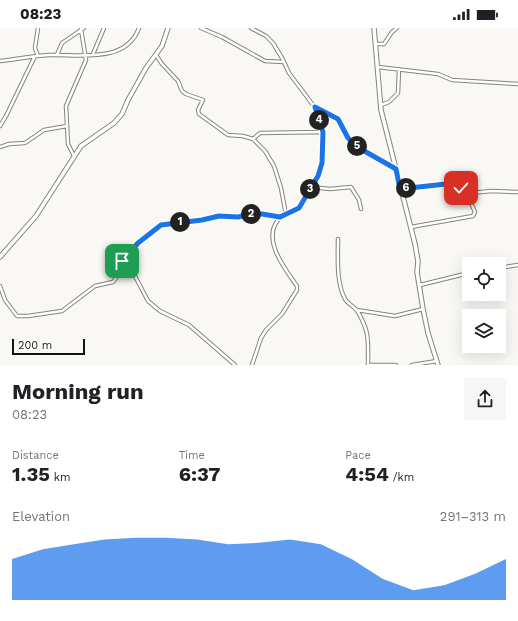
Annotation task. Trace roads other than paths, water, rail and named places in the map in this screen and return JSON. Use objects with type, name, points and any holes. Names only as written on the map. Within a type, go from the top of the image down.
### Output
[{"type":"street","points":[[0,126],[37,56],[35,48],[38,28]]},
{"type":"street","points":[[93,54],[104,28]]},
{"type":"street","points":[[0,61],[37,56],[57,55],[78,57],[93,54],[108,54],[116,51],[135,38],[139,28]]},
{"type":"street","points":[[0,257],[36,216],[81,146],[119,118],[146,68],[164,41],[168,28]]},
{"type":"street","points":[[201,28],[222,37],[265,62],[284,62]]},
{"type":"street","points":[[0,286],[5,300],[16,316],[57,313],[67,309],[95,286],[111,283],[115,280],[125,257],[138,243],[161,225],[202,220],[219,216],[238,217],[252,214],[262,214],[280,217],[299,208],[318,176],[322,163],[323,132],[315,107],[292,77],[270,39],[251,28]]},
{"type":"street","points":[[374,28],[381,105],[400,189],[415,244],[418,261],[417,272],[428,333],[438,363],[412,365]]},
{"type":"street","points":[[376,44],[384,44],[391,33],[397,28]]},
{"type":"street","points":[[57,55],[62,43],[83,29],[87,56],[81,74],[67,102],[68,144],[74,156]]},
{"type":"street","points":[[156,55],[175,78],[182,91],[203,100],[198,110],[199,114],[228,135],[243,136],[253,139],[265,151],[274,166],[282,192],[286,215]]},
{"type":"street","points":[[378,67],[438,74],[452,80],[518,84]]},
{"type":"street","points":[[381,105],[389,102],[398,92],[398,69]]},
{"type":"street","points":[[315,107],[338,119],[348,138],[359,148],[396,169]]},
{"type":"street","points":[[0,147],[25,143],[44,130],[67,126]]},
{"type":"street","points":[[253,139],[260,133],[323,132]]},
{"type":"street","points":[[400,189],[446,184],[454,185],[472,192],[518,192]]},
{"type":"street","points":[[311,187],[330,189],[351,187],[361,209]]},
{"type":"street","points":[[410,227],[473,216],[475,213],[471,203],[472,192]]},
{"type":"street","points":[[274,217],[277,222]]},
{"type":"street","points":[[252,365],[261,338],[269,326],[282,314],[297,290],[283,266],[273,240],[273,230],[280,217]]},
{"type":"street","points":[[338,239],[339,265],[337,272],[344,298],[357,310],[368,332],[369,365],[396,365]]},
{"type":"street","points":[[125,257],[148,301],[160,311],[187,324],[235,365]]},
{"type":"street","points":[[506,267],[518,265]]},
{"type":"street","points":[[420,285],[462,275]]},
{"type":"street","points":[[357,310],[395,316],[423,309]]}]
